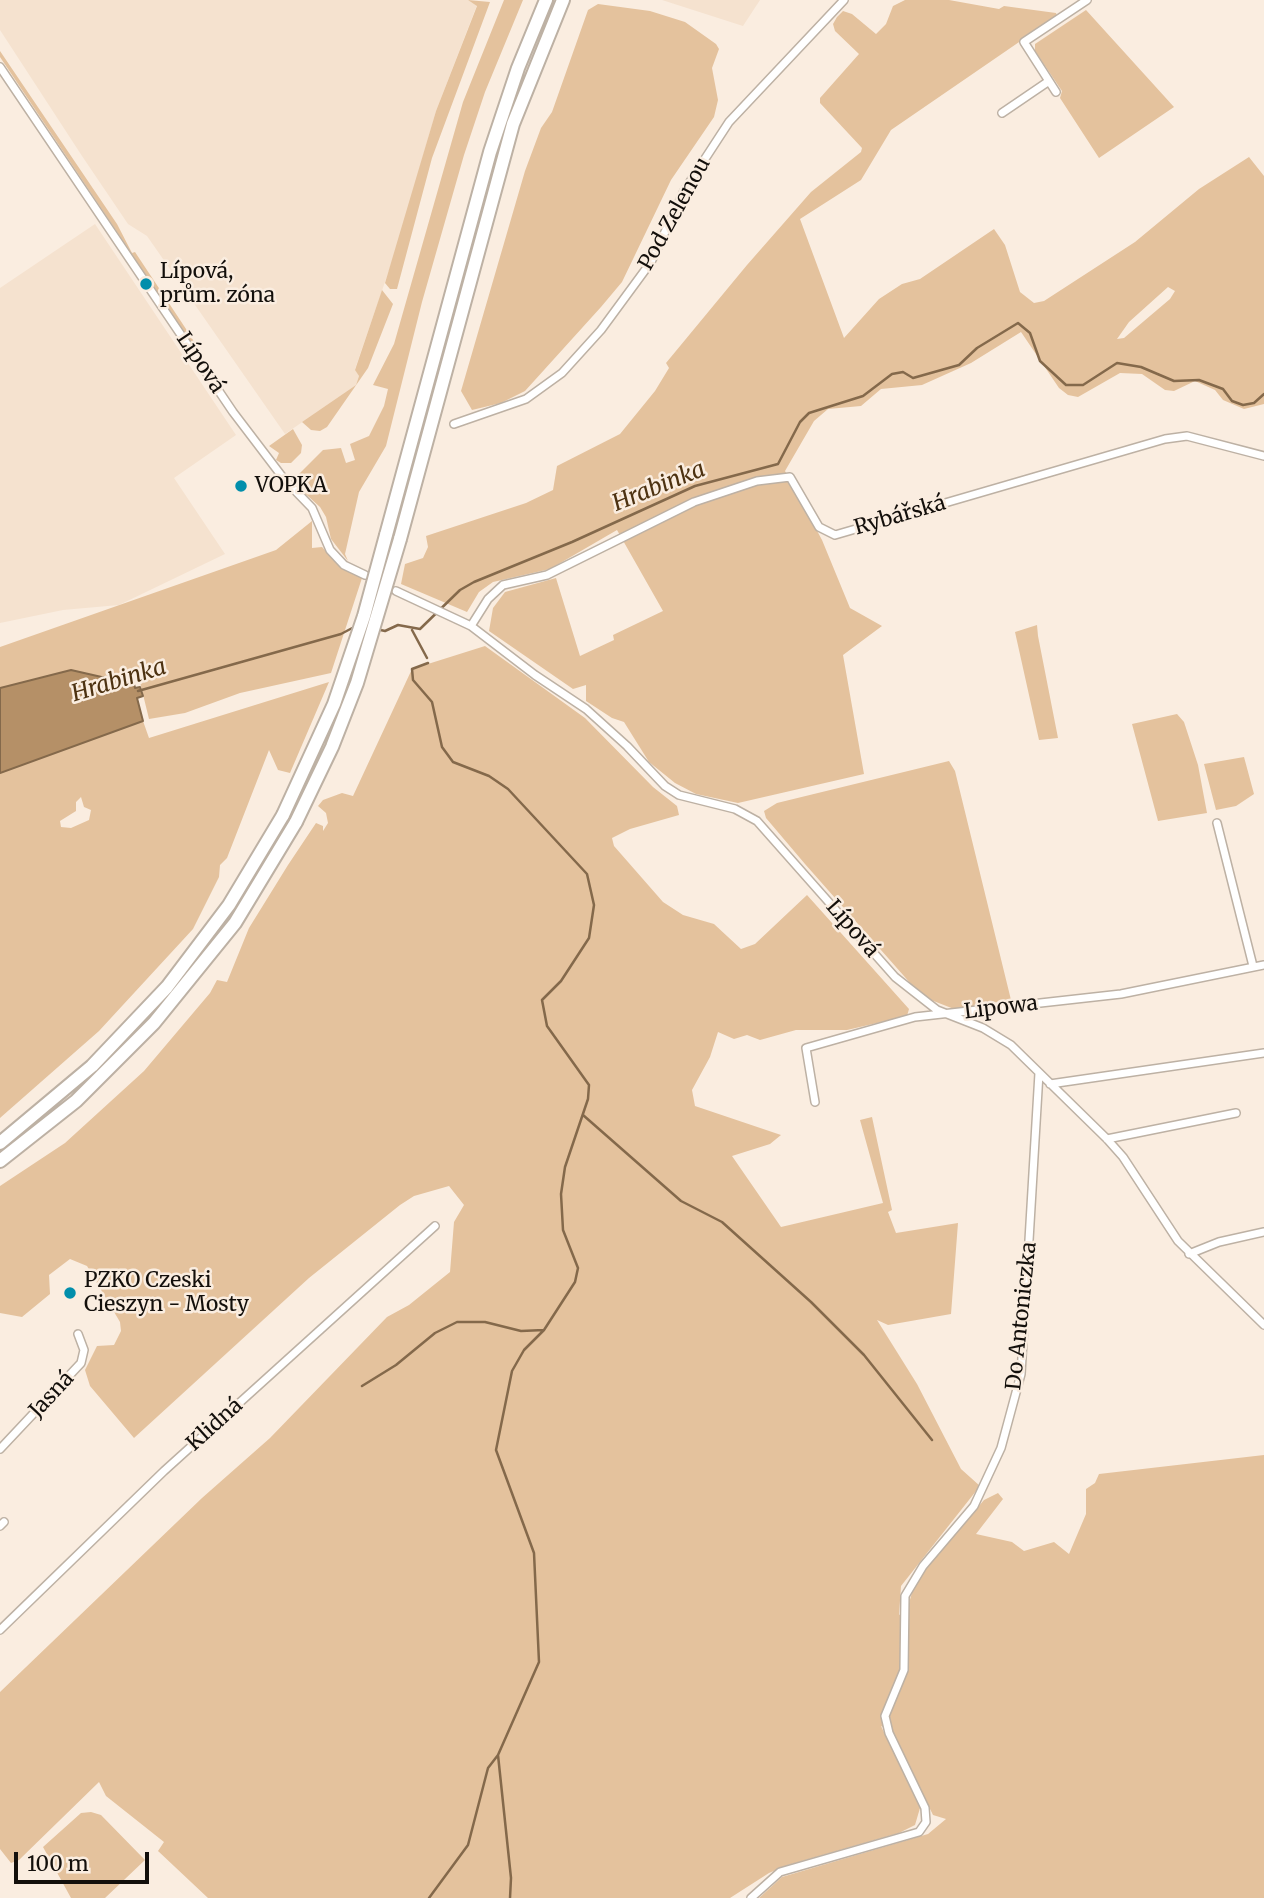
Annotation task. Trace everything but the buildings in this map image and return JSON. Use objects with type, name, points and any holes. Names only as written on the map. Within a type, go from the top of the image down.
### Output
[{"type":"highway","points":[[0,1143],[92,1066],[167,986],[229,905],[283,815],[308,766],[338,693],[386,535],[490,152],[518,68],[546,0]]},
{"type":"highway","points":[[0,1161],[76,1101],[155,1023],[235,923],[296,822],[332,747],[357,683],[400,539],[481,233],[513,124],[563,0]]},
{"type":"street","name":"Pod Zelenou","points":[[454,424],[526,399],[562,373],[601,330],[651,262],[684,191],[729,122],[844,0]]},
{"type":"street","points":[[1056,92],[1024,42],[1087,0]]},
{"type":"street","name":"Lípová","points":[[0,67],[254,441],[312,508],[331,550],[344,565],[365,576]]},
{"type":"street","points":[[1002,113],[1049,81]]},
{"type":"street","name":"Rybářská","points":[[471,625],[488,598],[503,585],[547,575],[694,502],[757,481],[790,477],[819,527],[835,535],[1165,439],[1187,436],[1264,457]]},
{"type":"street","name":"Lípová","points":[[396,591],[471,625],[535,675],[586,709],[627,746],[665,786],[679,795],[735,809],[757,821],[895,977],[937,1010],[1011,1045],[1107,1139],[1123,1157],[1189,1254],[1264,1325]]},
{"type":"street","points":[[1217,823],[1253,966]]},
{"type":"street","name":"Lipowa","points":[[815,1102],[806,1048],[915,1017],[1121,994],[1264,965]]},
{"type":"street","points":[[1050,1084],[1264,1054]]},
{"type":"street","name":"Do Antoniczka","points":[[751,1898],[780,1872],[919,1832],[926,1822],[925,1808],[889,1733],[885,1716],[904,1670],[905,1596],[911,1582],[950,1537],[980,1495],[1001,1448],[1021,1374],[1039,1073]]},
{"type":"street","points":[[1107,1139],[1237,1113]]},
{"type":"street","name":"Klidná","points":[[0,1630],[164,1471],[435,1226]]},
{"type":"street","points":[[1189,1254],[1219,1242],[1264,1232]]},
{"type":"street","name":"Jasná","points":[[0,1449],[82,1363],[84,1350],[78,1334]]},
{"type":"shaded area","points":[[0,0],[468,0],[477,5],[436,111],[397,247],[355,369],[359,376],[356,385],[285,434],[147,236],[128,224],[82,156],[0,30]]},
{"type":"shaded area","points":[[468,0],[490,2],[432,158],[397,289],[390,289],[385,283],[436,111],[477,6]]},
{"type":"shaded area","points":[[504,0],[523,0],[485,92],[464,155],[422,302],[386,446],[359,492],[345,554],[348,561],[331,539],[326,517],[320,507],[299,488],[298,475],[323,450],[341,448],[346,463],[355,460],[350,444],[369,436],[384,406],[388,389],[373,385],[394,344],[463,102]]},
{"type":"shaded area","points":[[662,0],[760,0],[743,26]]},
{"type":"shaded area","points":[[905,0],[949,0],[999,9],[1004,6],[1056,13],[1057,16],[891,130],[861,180],[800,219],[844,338],[879,299],[902,284],[920,279],[994,229],[1005,245],[1020,292],[1034,303],[1044,301],[1135,242],[1199,189],[1249,157],[1264,176],[1264,404],[1244,409],[1223,400],[1215,390],[1195,381],[1174,391],[1165,390],[1142,374],[1120,373],[1078,397],[1068,395],[1059,388],[1021,332],[971,363],[922,385],[881,389],[861,406],[828,409],[814,421],[785,471],[822,540],[850,608],[882,626],[843,655],[864,774],[738,803],[696,794],[675,783],[649,762],[624,722],[612,718],[586,701],[586,685],[573,689],[489,631],[493,608],[505,592],[556,578],[580,656],[614,640],[613,635],[663,611],[617,530],[550,569],[493,582],[479,592],[467,612],[401,584],[405,564],[423,558],[428,547],[426,536],[526,503],[553,490],[557,466],[620,434],[655,391],[669,368],[666,363],[747,265],[811,192],[861,152],[862,148],[820,103],[820,98],[859,54],[835,31],[833,24],[843,11],[852,14],[876,34],[886,24],[893,6]],"holes":[[[1168,287],[1175,291],[1170,299],[1124,338],[1117,339],[1129,322]]]},
{"type":"shaded area","points":[[598,4],[650,11],[685,22],[716,44],[719,49],[712,68],[718,100],[714,117],[671,180],[622,282],[525,391],[501,403],[472,410],[461,391],[525,171],[541,128],[552,112],[588,10]]},
{"type":"shaded area","points":[[1086,10],[1174,107],[1099,158],[1060,98],[1062,91],[1035,51],[1035,44]]},
{"type":"shaded area","points":[[0,51],[117,224],[132,253],[135,252],[190,335],[224,392],[0,57]]},
{"type":"shaded area","points":[[95,224],[236,435],[174,478],[225,554],[119,605],[63,610],[0,623],[0,288]]},
{"type":"shaded area","points":[[382,290],[393,304],[368,368],[327,427],[320,431],[311,430],[302,422],[356,385],[359,376],[355,370]]},
{"type":"shaded area","points":[[293,429],[302,445],[301,453],[291,463],[281,463],[276,460],[279,453],[269,446]]},
{"type":"shaded area","points":[[312,521],[312,548],[322,547],[338,564],[362,578],[331,673],[240,693],[185,713],[149,719],[137,670],[106,678],[70,670],[0,688],[0,647],[276,550]]},
{"type":"shaded area","points":[[1037,625],[1058,738],[1039,740],[1015,632]]},
{"type":"shaded area","points":[[485,646],[585,718],[653,787],[677,806],[679,815],[630,829],[612,838],[614,846],[663,902],[683,915],[714,924],[741,949],[755,944],[807,895],[909,1009],[907,1016],[847,1030],[796,1030],[760,1040],[747,1035],[734,1039],[718,1032],[710,1057],[692,1090],[695,1106],[781,1135],[770,1144],[732,1156],[781,1227],[883,1203],[860,1120],[872,1117],[892,1210],[888,1212],[896,1233],[958,1223],[951,1314],[888,1325],[877,1320],[917,1384],[961,1469],[980,1486],[901,1586],[899,1615],[907,1611],[915,1581],[984,1500],[998,1493],[1003,1499],[976,1534],[1012,1542],[1024,1551],[1054,1542],[1069,1554],[1086,1514],[1086,1489],[1095,1483],[1099,1474],[1264,1455],[1264,1898],[759,1898],[782,1877],[928,1834],[946,1819],[933,1815],[892,1731],[881,1726],[920,1808],[915,1825],[899,1833],[788,1865],[769,1873],[730,1898],[208,1898],[158,1851],[164,1842],[106,1796],[99,1782],[19,1860],[11,1863],[0,1849],[0,1692],[202,1498],[270,1438],[387,1317],[409,1305],[450,1272],[454,1222],[464,1205],[449,1186],[414,1196],[400,1205],[309,1278],[134,1438],[90,1386],[85,1370],[97,1346],[114,1345],[121,1331],[120,1322],[87,1266],[70,1259],[49,1275],[50,1294],[22,1317],[0,1313],[0,1186],[65,1143],[144,1071],[210,993],[217,980],[227,982],[249,928],[288,865],[316,823],[323,826],[323,831],[328,823],[326,813],[318,806],[323,800],[342,793],[353,796],[412,669]]},
{"type":"shaded area","points":[[329,682],[290,773],[278,770],[269,750],[227,858],[220,865],[219,877],[193,929],[99,1031],[0,1118],[0,773],[143,721],[149,738]],"holes":[[[81,797],[84,807],[91,810],[89,820],[71,828],[61,827],[60,821],[76,811],[76,802]]]},
{"type":"shaded area","points":[[1177,714],[1184,722],[1198,765],[1207,813],[1158,821],[1132,724]]},
{"type":"shaded area","points":[[1244,757],[1254,794],[1236,806],[1216,810],[1204,764]]},
{"type":"shaded area","points":[[949,761],[955,771],[1011,1000],[954,1009],[931,1000],[911,984],[805,864],[766,818],[764,811],[777,803]]},
{"type":"shaded area","points":[[81,1813],[101,1815],[145,1860],[105,1898],[71,1898],[43,1847]]},
{"type":"water","points":[[71,670],[106,678],[131,672],[135,688],[140,687],[143,696],[137,698],[143,721],[0,773],[0,688]]},
{"type":"waterway","name":"Hrabinka","points":[[376,629],[385,631],[398,625],[420,629],[460,590],[474,582],[572,542],[695,486],[778,464],[800,422],[809,413],[863,396],[892,374],[903,372],[913,378],[959,365],[977,348],[1018,323],[1030,333],[1040,361],[1066,385],[1083,385],[1117,363],[1141,367],[1174,381],[1199,380],[1223,389],[1232,401],[1243,405],[1254,403],[1264,394]]},
{"type":"waterway","name":"Hrabinka","points":[[138,691],[341,634],[356,626]]},
{"type":"waterway","points":[[412,630],[427,658]]},
{"type":"waterway","points":[[428,663],[412,669],[413,680],[432,702],[442,747],[453,762],[489,776],[508,789],[587,874],[594,905],[589,938],[561,981],[542,1000],[547,1026],[589,1085],[588,1099],[565,1167],[561,1194],[563,1230],[578,1268],[575,1282],[544,1330],[524,1350],[512,1371],[496,1450],[534,1553],[539,1662],[498,1755],[488,1768],[468,1845],[429,1898]]},
{"type":"waterway","points":[[583,1115],[681,1201],[722,1222],[811,1302],[864,1355],[932,1440]]},
{"type":"waterway","points":[[362,1386],[396,1365],[435,1333],[457,1322],[485,1322],[521,1331],[544,1330]]},
{"type":"waterway","points":[[498,1755],[511,1878],[510,1898]]},
{"type":"place","name":"Lípová, prům. zóna","points":[[146,284]]},
{"type":"place","name":"VOPKA","points":[[241,486]]},
{"type":"place","name":"PZKO Czeski Cieszyn - Mosty","points":[[70,1293]]}]
